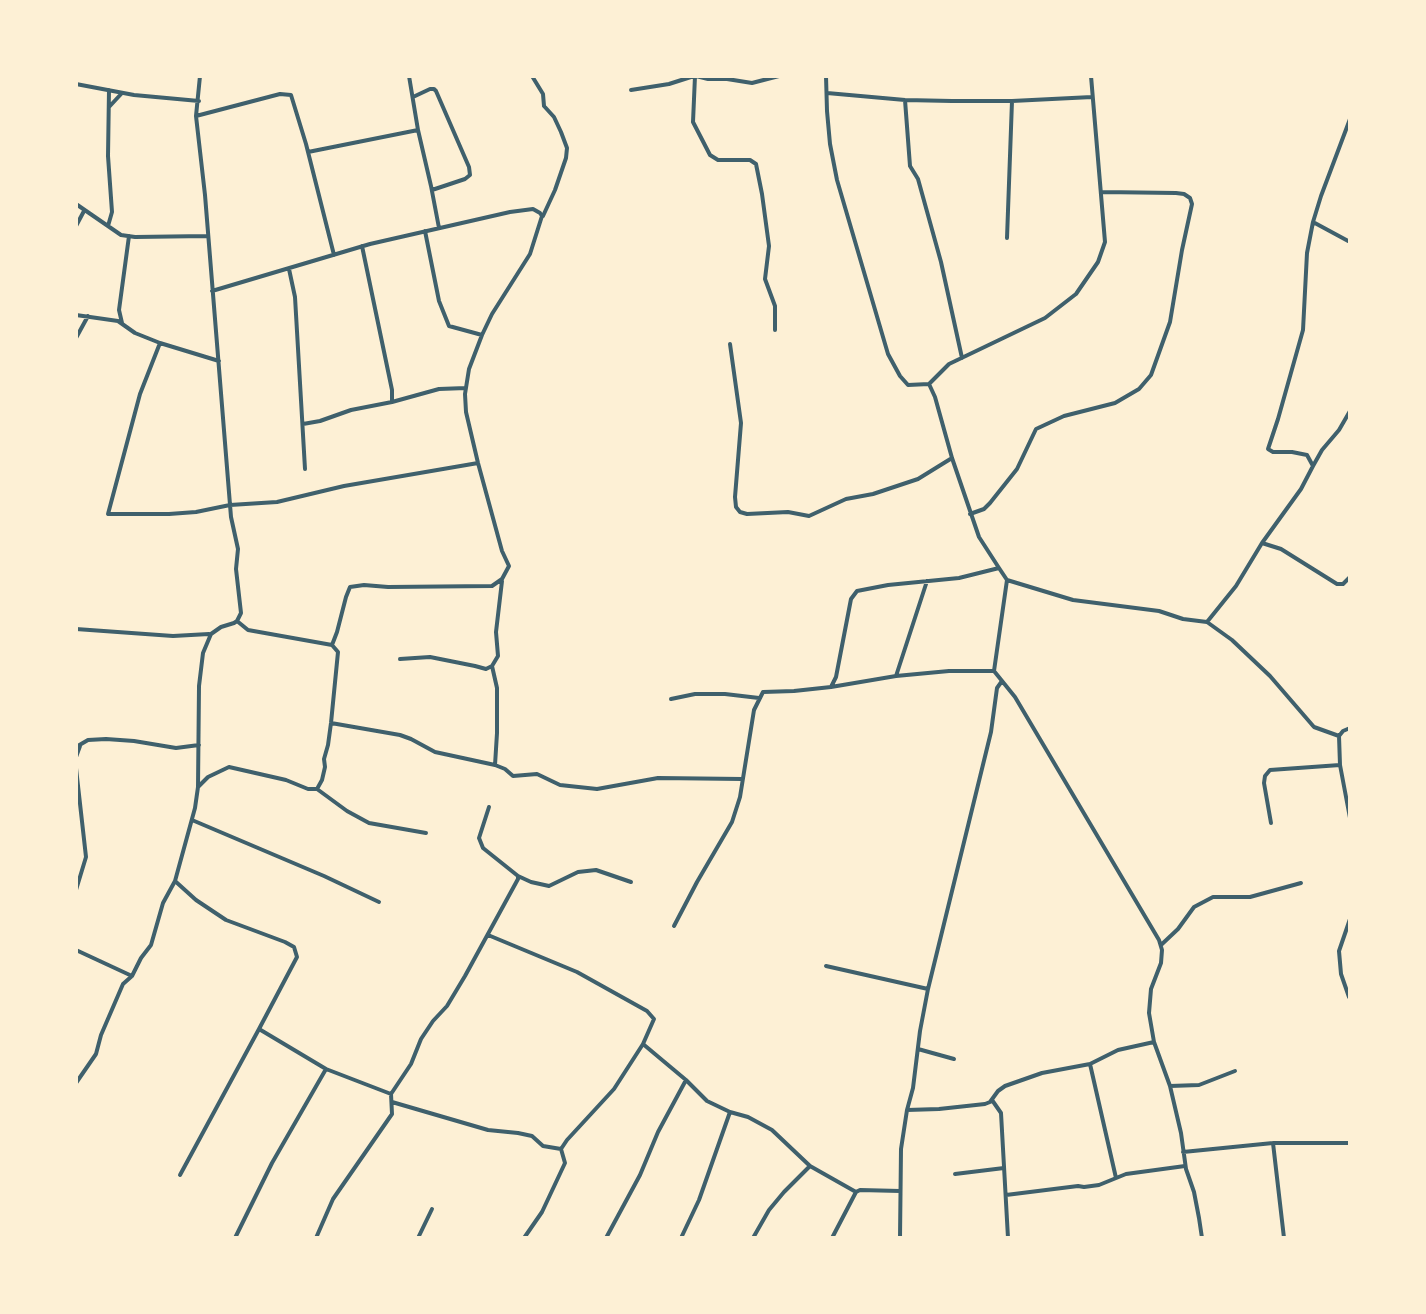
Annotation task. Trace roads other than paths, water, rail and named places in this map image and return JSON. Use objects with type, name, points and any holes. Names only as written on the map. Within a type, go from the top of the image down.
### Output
[{"type":"street","points":[[76,1083],[96,1054],[123,984],[132,976],[151,945],[163,903],[175,881],[198,787],[199,686],[203,653],[211,634],[237,621],[241,613],[236,569],[238,549],[230,505],[196,116],[200,76]]},
{"type":"street","points":[[409,76],[439,228]]},
{"type":"street","points":[[400,659],[430,657],[486,669],[498,656],[496,632],[502,579],[509,566],[478,463],[466,412],[466,388],[469,369],[492,314],[530,254],[562,170],[567,148],[532,76]]},
{"type":"street","points":[[631,90],[695,76],[752,83],[779,76]]},
{"type":"street","points":[[695,76],[693,122],[710,155],[716,159],[750,160],[756,164],[768,233],[765,279],[775,306],[775,330]]},
{"type":"street","points":[[826,76],[830,144],[837,180],[888,354],[908,385],[929,384],[949,364],[1045,318],[1076,294],[1098,262],[1105,242],[1091,76]]},
{"type":"street","points":[[76,84],[122,93],[199,101]]},
{"type":"street","points":[[413,97],[430,89],[436,91],[469,167],[470,175],[465,179],[432,190]]},
{"type":"street","points":[[108,227],[112,204],[108,156],[109,90]]},
{"type":"street","points":[[107,109],[122,93]]},
{"type":"street","points":[[196,116],[285,93],[291,95],[334,255]]},
{"type":"street","points":[[827,93],[905,100],[1012,101],[1092,97]]},
{"type":"street","points":[[905,100],[910,166],[918,179],[941,262],[962,358]]},
{"type":"street","points":[[1007,238],[1012,101]]},
{"type":"street","points":[[1313,466],[1304,453],[1273,452],[1268,449],[1303,330],[1307,253],[1313,222],[1350,119]]},
{"type":"street","points":[[308,152],[418,130]]},
{"type":"street","points":[[970,514],[984,509],[1017,469],[1036,429],[1064,416],[1115,403],[1139,389],[1151,375],[1170,322],[1192,204],[1184,194],[1102,192]]},
{"type":"street","points":[[76,204],[121,235],[208,236]]},
{"type":"street","points":[[212,291],[362,246],[510,212],[547,208]]},
{"type":"street","points":[[76,226],[85,210]]},
{"type":"street","points":[[537,211],[542,216]]},
{"type":"street","points":[[103,223],[111,220]]},
{"type":"street","points":[[1313,222],[1350,242]]},
{"type":"street","points":[[425,231],[439,301],[449,326],[482,335]]},
{"type":"street","points":[[122,323],[119,310],[129,236]]},
{"type":"street","points":[[362,246],[392,402]]},
{"type":"street","points":[[289,268],[295,297],[305,469]]},
{"type":"street","points":[[111,319],[119,310]]},
{"type":"street","points":[[76,315],[111,319],[160,343],[219,361]]},
{"type":"street","points":[[76,338],[88,316]]},
{"type":"street","points":[[160,343],[140,394],[108,514],[169,514],[277,502],[344,486],[478,463]]},
{"type":"street","points":[[730,344],[741,423],[735,497],[740,512],[788,512],[809,516],[835,502],[873,494],[918,479],[952,458]]},
{"type":"street","points":[[929,384],[979,537],[1007,580],[1073,600],[1159,611],[1183,619],[1207,622],[1232,640],[1270,676],[1314,727],[1339,736]]},
{"type":"street","points":[[303,424],[439,389],[466,388]]},
{"type":"street","points":[[1207,622],[1236,586],[1350,411]]},
{"type":"street","points":[[1262,543],[1281,549],[1337,584],[1343,584],[1350,577]]},
{"type":"street","points":[[831,687],[836,677],[852,596],[857,591],[959,578],[999,568]]},
{"type":"street","points":[[332,645],[348,591],[352,587],[492,586],[502,579]]},
{"type":"street","points":[[994,671],[1007,580]]},
{"type":"street","points":[[896,676],[927,581]]},
{"type":"street","points":[[237,621],[256,632],[332,645],[339,655],[325,767],[317,789]]},
{"type":"street","points":[[76,629],[173,636],[211,634]]},
{"type":"street","points":[[492,666],[497,688],[495,765]]},
{"type":"street","points":[[674,926],[729,828],[740,797],[754,710],[763,692],[831,687],[949,671],[994,671],[1015,697],[1161,945],[1161,963],[1148,1004],[1154,1042],[1170,1086],[1181,1133],[1185,1166],[1194,1192],[1202,1238]]},
{"type":"street","points":[[836,677],[842,685]]},
{"type":"street","points":[[900,1238],[901,1149],[928,989],[991,732],[997,688],[1002,680]]},
{"type":"street","points":[[671,699],[695,694],[759,698]]},
{"type":"street","points":[[331,723],[400,735],[435,752],[495,765],[513,776],[537,774],[560,785],[597,789],[658,778],[742,779]]},
{"type":"street","points":[[1350,728],[1339,736],[1340,765],[1350,818]]},
{"type":"street","points":[[76,757],[78,746],[88,740],[134,741],[176,748],[199,745]]},
{"type":"street","points":[[1271,823],[1264,783],[1270,770],[1340,765]]},
{"type":"street","points":[[198,787],[208,777],[229,767],[317,789],[369,823],[426,833]]},
{"type":"street","points":[[76,768],[86,863],[76,890]]},
{"type":"street","points":[[198,773],[208,777]]},
{"type":"street","points":[[489,807],[479,838],[483,848],[518,876],[549,886],[578,872],[596,870],[631,882]]},
{"type":"street","points":[[192,820],[379,902]]},
{"type":"street","points":[[316,1238],[333,1199],[392,1114],[391,1094],[411,1064],[421,1039],[447,1006],[518,876]]},
{"type":"street","points":[[175,881],[226,920],[294,947],[297,957],[180,1175]]},
{"type":"street","points":[[1161,945],[1194,907],[1213,897],[1250,897],[1301,883]]},
{"type":"street","points":[[1349,997],[1341,974],[1339,951],[1350,919]]},
{"type":"street","points":[[488,935],[577,972],[647,1011],[654,1019],[643,1044],[614,1089],[561,1149]]},
{"type":"street","points":[[76,950],[132,976]]},
{"type":"street","points":[[826,966],[928,989]]},
{"type":"street","points":[[259,1029],[326,1069],[391,1094]]},
{"type":"street","points":[[907,1110],[985,1104],[1005,1086],[1042,1073],[1090,1064],[1118,1050],[1154,1042]]},
{"type":"street","points":[[643,1044],[707,1101],[772,1130],[810,1166],[856,1192]]},
{"type":"street","points":[[918,1049],[954,1059]]},
{"type":"street","points":[[1090,1064],[1116,1178]]},
{"type":"street","points":[[235,1238],[272,1163],[326,1069]]},
{"type":"street","points":[[1170,1086],[1199,1085],[1235,1071]]},
{"type":"street","points":[[606,1238],[686,1080]]},
{"type":"street","points":[[992,1100],[1001,1113],[1008,1238]]},
{"type":"street","points":[[392,1102],[488,1130],[532,1136],[543,1146],[561,1149]]},
{"type":"street","points":[[681,1238],[699,1200],[730,1112]]},
{"type":"street","points":[[1183,1152],[1273,1143],[1350,1143]]},
{"type":"street","points":[[1273,1143],[1284,1238]]},
{"type":"street","points":[[524,1238],[542,1212],[565,1163],[561,1149]]},
{"type":"street","points":[[753,1238],[769,1210],[810,1166]]},
{"type":"street","points":[[1006,1195],[1099,1185],[1136,1173],[1185,1166]]},
{"type":"street","points":[[955,1174],[1004,1168]]},
{"type":"street","points":[[832,1238],[856,1192],[900,1191]]},
{"type":"street","points":[[418,1238],[432,1209]]}]
